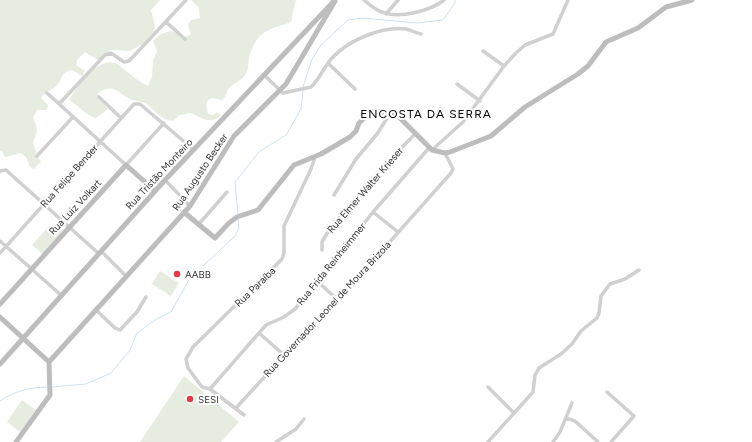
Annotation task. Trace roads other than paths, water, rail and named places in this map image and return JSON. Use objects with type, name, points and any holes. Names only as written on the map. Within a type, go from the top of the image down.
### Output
[{"type":"street","points":[[59,104],[105,55],[111,53],[124,62],[129,61],[186,0]]},
{"type":"street","name":"Rua Tristão Monteiro","points":[[0,364],[165,180],[336,0]]},
{"type":"street","name":"Rua Augusto Becker","points":[[49,362],[190,206],[234,136],[280,90],[294,72],[336,0]]},
{"type":"street","points":[[364,0],[380,12],[386,14],[411,14],[426,11],[444,0]]},
{"type":"street","points":[[386,14],[398,0]]},
{"type":"street","name":"Rua Frida Reinheimmer","points":[[210,389],[266,325],[290,313],[318,282],[373,212],[431,149],[463,122],[480,101],[504,66],[525,45],[553,34],[568,0]]},
{"type":"street","points":[[184,213],[215,238],[229,223],[239,217],[258,210],[294,165],[315,157],[354,134],[359,122],[372,112],[391,112],[399,117],[431,149],[445,153],[481,140],[498,131],[525,108],[578,74],[588,66],[606,42],[638,28],[666,7],[692,0]]},
{"type":"street","points":[[166,22],[185,39]]},
{"type":"street","points":[[264,75],[280,90],[285,92],[301,90],[314,84],[328,63],[339,51],[379,32],[407,29],[421,34]]},
{"type":"street","points":[[483,51],[504,66]]},
{"type":"street","points":[[328,63],[355,89]]},
{"type":"street","points":[[457,84],[480,101]]},
{"type":"street","points":[[47,93],[72,118],[155,191]]},
{"type":"street","points":[[99,97],[121,118]]},
{"type":"street","name":"Rua Felipe Bender","points":[[0,253],[134,104],[140,104],[164,123]]},
{"type":"street","points":[[334,196],[356,159],[377,134],[391,112]]},
{"type":"street","points":[[37,156],[72,118]]},
{"type":"street","points":[[164,123],[194,150]]},
{"type":"street","name":"Rua Luiz Volkart","points":[[0,304],[69,226],[164,123]]},
{"type":"street","name":"Rua Elmer Walter Krieser","points":[[322,250],[322,242],[331,227],[380,170],[416,133]]},
{"type":"street","name":"Rua Governador Leonel de Moura Brizola","points":[[236,408],[313,324],[338,300],[453,169],[445,153]]},
{"type":"street","name":"Rua Paraíba","points":[[210,389],[202,387],[188,368],[186,359],[193,347],[282,259],[284,226],[311,169],[315,157]]},
{"type":"street","points":[[0,171],[6,170],[127,277]]},
{"type":"street","points":[[165,180],[190,206]]},
{"type":"street","points":[[198,225],[227,192]]},
{"type":"street","points":[[373,212],[398,232]]},
{"type":"street","points":[[0,241],[62,296]]},
{"type":"street","points":[[488,442],[533,392],[535,375],[539,368],[561,354],[572,344],[580,331],[597,318],[601,296],[610,284],[625,279],[639,270]]},
{"type":"street","points":[[318,282],[338,300]]},
{"type":"street","points":[[96,310],[115,328],[120,330],[137,312],[146,297]]},
{"type":"street","points":[[0,317],[22,340],[49,362],[51,392],[16,442]]},
{"type":"street","points":[[259,333],[284,355]]},
{"type":"street","points":[[488,387],[514,413]]},
{"type":"street","points":[[210,389],[244,415]]},
{"type":"street","points":[[607,392],[634,416],[611,442]]},
{"type":"street","points":[[553,442],[560,432],[572,403]]},
{"type":"street","points":[[566,418],[577,423],[598,442]]},
{"type":"street","points":[[276,442],[296,429],[304,419]]},
{"type":"waterway","points":[[303,87],[312,59],[321,45],[348,20],[362,18],[417,23],[443,20],[455,3],[455,0]]},
{"type":"waterway","points":[[238,215],[235,182],[259,152],[286,135],[301,109],[303,90]]},
{"type":"waterway","points":[[52,387],[86,384],[111,373],[130,350],[137,333],[155,320],[171,312],[190,278],[235,236],[239,228],[238,219]]},
{"type":"waterway","points":[[0,401],[23,390],[48,387]]},
{"type":"place","name":"AABB","points":[[177,274]]},
{"type":"place","name":"SESI","points":[[190,399]]},
{"type":"district","name":"ENCOSTA DA SERRA","points":[[426,114]]}]
